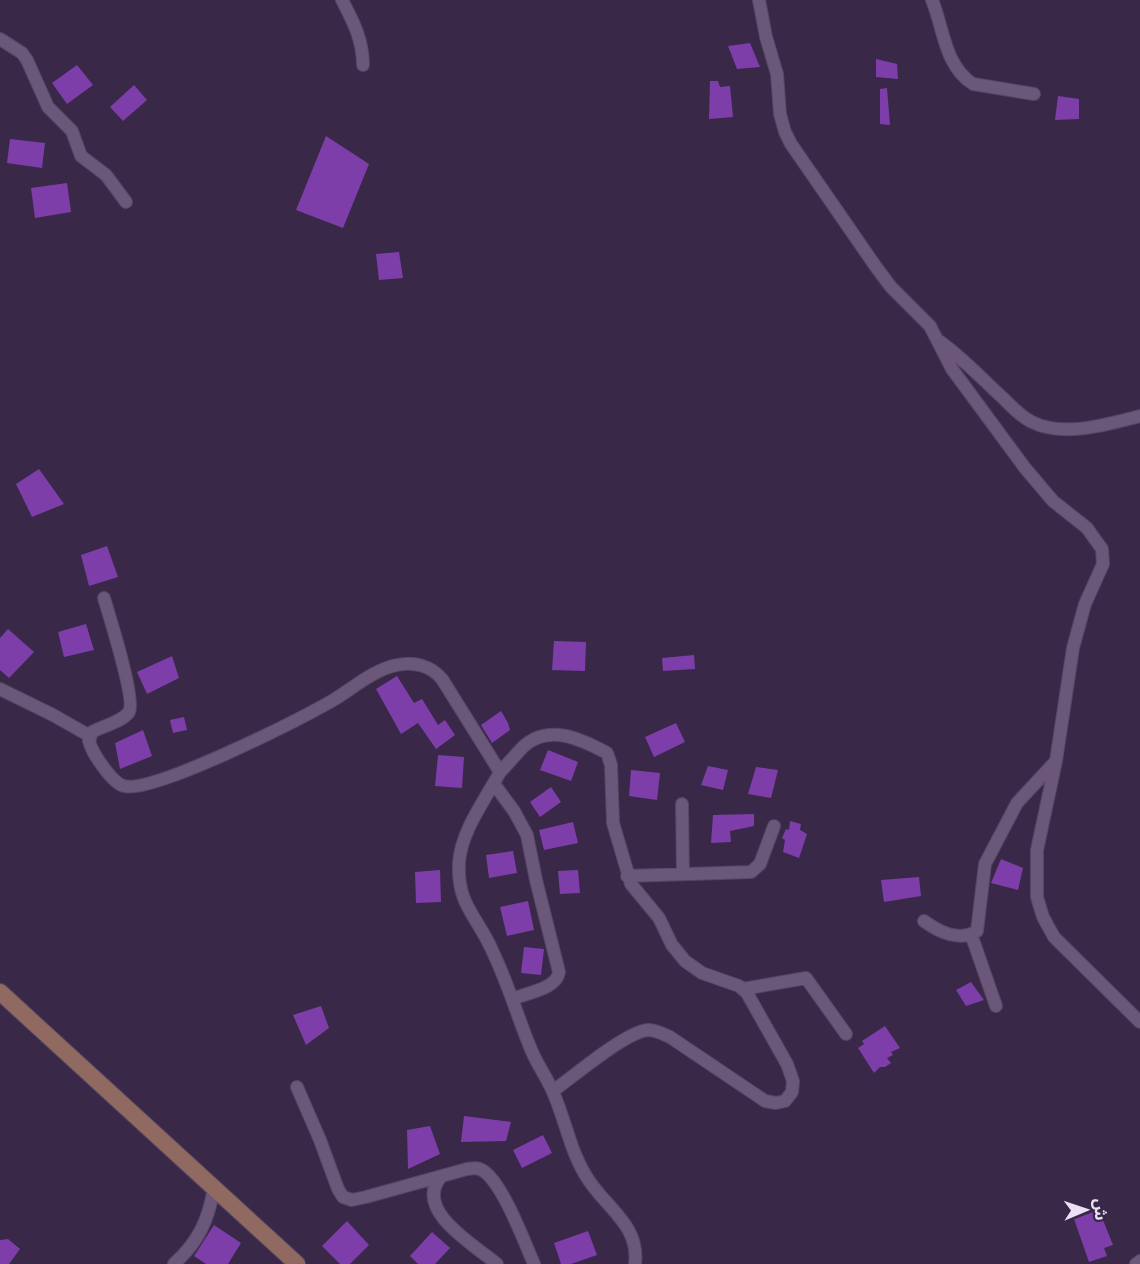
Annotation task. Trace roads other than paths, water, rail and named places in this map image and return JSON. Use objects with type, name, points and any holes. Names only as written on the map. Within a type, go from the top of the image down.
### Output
[{"type":"main road","points":[[0,992],[297,1264]]},
{"type":"street","points":[[342,0],[360,38],[363,65]]},
{"type":"street","points":[[759,0],[766,37],[777,74],[781,120],[791,144],[876,267],[891,286],[926,321],[952,369],[1025,468],[1053,501],[1087,528],[1101,546],[1104,554],[1102,570],[1090,592],[1077,629],[1056,761],[1037,850],[1036,882],[1039,907],[1054,937],[1140,1022]]},
{"type":"street","points":[[932,0],[951,60],[964,78],[973,84],[1034,94]]},
{"type":"street","points":[[0,39],[22,53],[31,66],[48,107],[72,131],[81,156],[106,175],[126,202]]},
{"type":"street","points":[[938,340],[955,352],[1021,415],[1037,424],[1045,427],[1076,428],[1140,416]]},
{"type":"street","points":[[104,598],[131,706],[122,718],[97,729],[90,736],[90,745],[113,779],[123,786],[135,787],[192,768],[256,740],[330,702],[378,672],[396,665],[415,664],[436,672],[497,778],[527,836],[559,972],[559,978],[553,985],[512,999]]},
{"type":"street","points":[[0,688],[90,736]]},
{"type":"street","points":[[553,1091],[627,1038],[642,1031],[655,1030],[670,1037],[761,1099],[770,1102],[785,1101],[792,1092],[793,1081],[790,1071],[743,989],[734,983],[702,973],[676,953],[659,918],[635,890],[627,876],[613,823],[610,761],[607,753],[574,737],[551,734],[524,746],[497,778],[465,840],[459,861],[460,883],[467,909],[492,948],[531,1050],[553,1091],[586,1177],[633,1237],[635,1264]]},
{"type":"street","points":[[924,921],[950,935],[971,934],[977,931],[982,880],[988,858],[1017,803],[1056,761]]},
{"type":"street","points":[[682,804],[683,874]]},
{"type":"street","points":[[627,876],[754,870],[761,862],[774,826]]},
{"type":"street","points":[[971,934],[996,1006]]},
{"type":"street","points":[[743,989],[806,978],[846,1034]]},
{"type":"street","points":[[297,1087],[343,1197],[352,1200],[366,1197],[473,1168],[486,1173],[505,1202],[534,1264]]},
{"type":"street","points":[[441,1177],[434,1189],[436,1208],[448,1224],[497,1264]]},
{"type":"street","points":[[174,1264],[200,1234],[210,1210],[214,1188]]},
{"type":"street","points":[[1136,1264],[1140,1261]]}]
